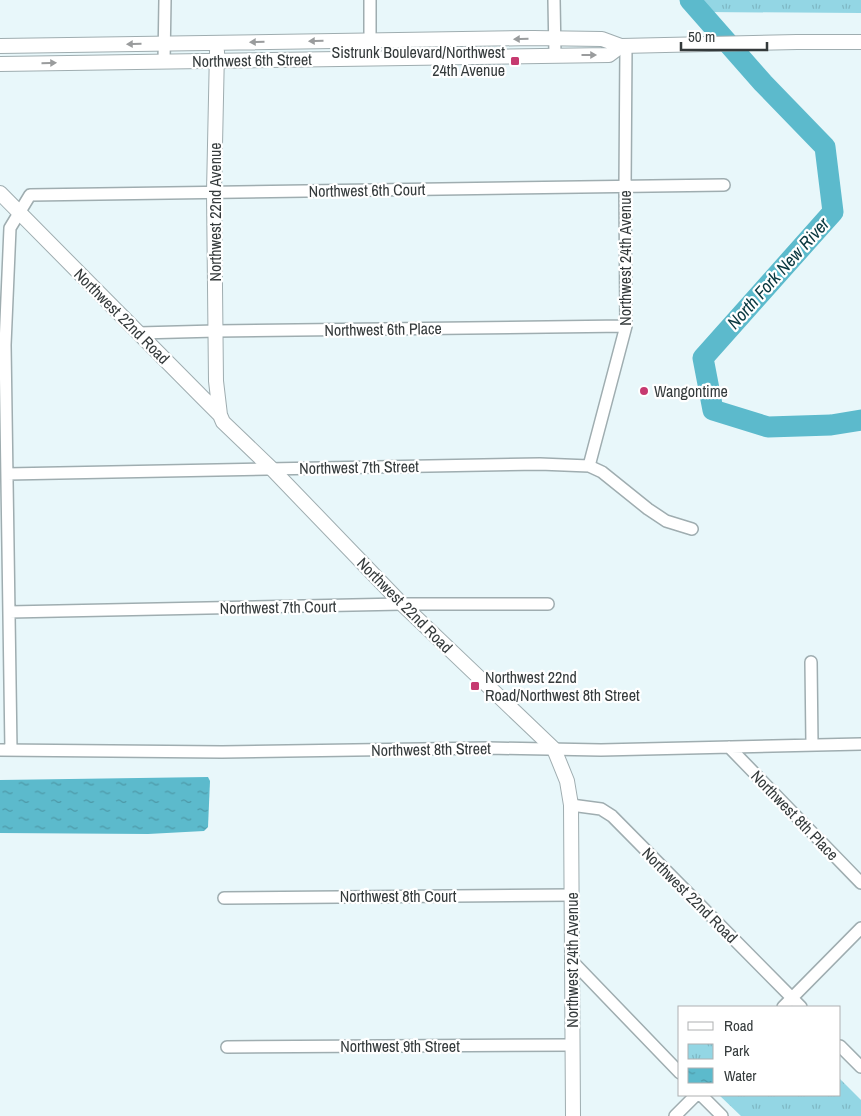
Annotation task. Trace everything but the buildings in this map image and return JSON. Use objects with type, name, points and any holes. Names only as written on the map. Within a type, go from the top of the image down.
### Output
[{"type":"street","points":[[164,61],[165,0]]},
{"type":"street","points":[[370,0],[370,58]]},
{"type":"street","points":[[554,0],[555,56]]},
{"type":"street","name":"Northwest 6th Street","points":[[0,46],[554,38],[602,38],[623,46],[861,42]]},
{"type":"street","name":"Northwest 22nd Avenue","points":[[217,42],[214,192],[216,381],[220,415]]},
{"type":"street","name":"Northwest 6th Street","points":[[0,64],[609,55],[623,46]]},
{"type":"street","name":"Northwest 24th Avenue","points":[[589,466],[626,326],[623,46]]},
{"type":"street","name":"Northwest 6th Court","points":[[19,211],[30,195],[724,185]]},
{"type":"street","name":"Northwest 22nd Road","points":[[0,192],[220,415],[223,422],[272,469],[402,604],[554,749],[567,781],[571,805],[601,809],[612,816],[800,1006]]},
{"type":"street","points":[[5,750],[9,612],[3,345],[10,228],[19,211]]},
{"type":"street","name":"Northwest 6th Place","points":[[139,333],[626,326]]},
{"type":"street","points":[[204,399],[216,381]]},
{"type":"street","name":"Northwest 7th Street","points":[[7,474],[540,464],[589,466],[609,477],[666,521],[692,529]]},
{"type":"street","name":"Northwest 7th Court","points":[[9,612],[402,604],[548,604]]},
{"type":"street","points":[[811,662],[812,744]]},
{"type":"street","name":"Northwest 8th Street","points":[[5,750],[222,752],[488,748],[601,750],[861,744]]},
{"type":"street","name":"Northwest 8th Place","points":[[729,747],[861,883]]},
{"type":"street","name":"Northwest 24th Avenue","points":[[571,805],[573,1116]]},
{"type":"street","name":"Northwest 8th Court","points":[[224,898],[572,895]]},
{"type":"street","points":[[784,1006],[861,928]]},
{"type":"street","points":[[573,962],[678,1071]]},
{"type":"street","name":"Northwest 9th Street","points":[[228,1047],[572,1045]]},
{"type":"street","points":[[841,1047],[861,1067]]},
{"type":"street","points":[[675,1116],[695,1096]]},
{"type":"street","points":[[701,1096],[722,1116]]},
{"type":"green space","points":[[698,0],[861,0],[861,13],[705,12]]},
{"type":"green space","points":[[841,1080],[861,1100],[861,1116],[741,1116],[720,1096],[841,1096]]},
{"type":"water","points":[[208,777],[210,781],[208,827],[204,831],[148,834],[0,833],[0,780]]},
{"type":"waterway","name":"North Fork New River","points":[[690,0],[763,83],[825,147],[833,212],[703,358],[713,410],[768,427],[831,425],[861,420]]},
{"type":"place","name":"Sistrunk Boulevard/Northwest 24th Avenue","points":[[515,61]]},
{"type":"place","name":"Wangontime","points":[[644,391]]},
{"type":"place","name":"Northwest 22nd Road/Northwest 8th Street","points":[[475,686]]}]
